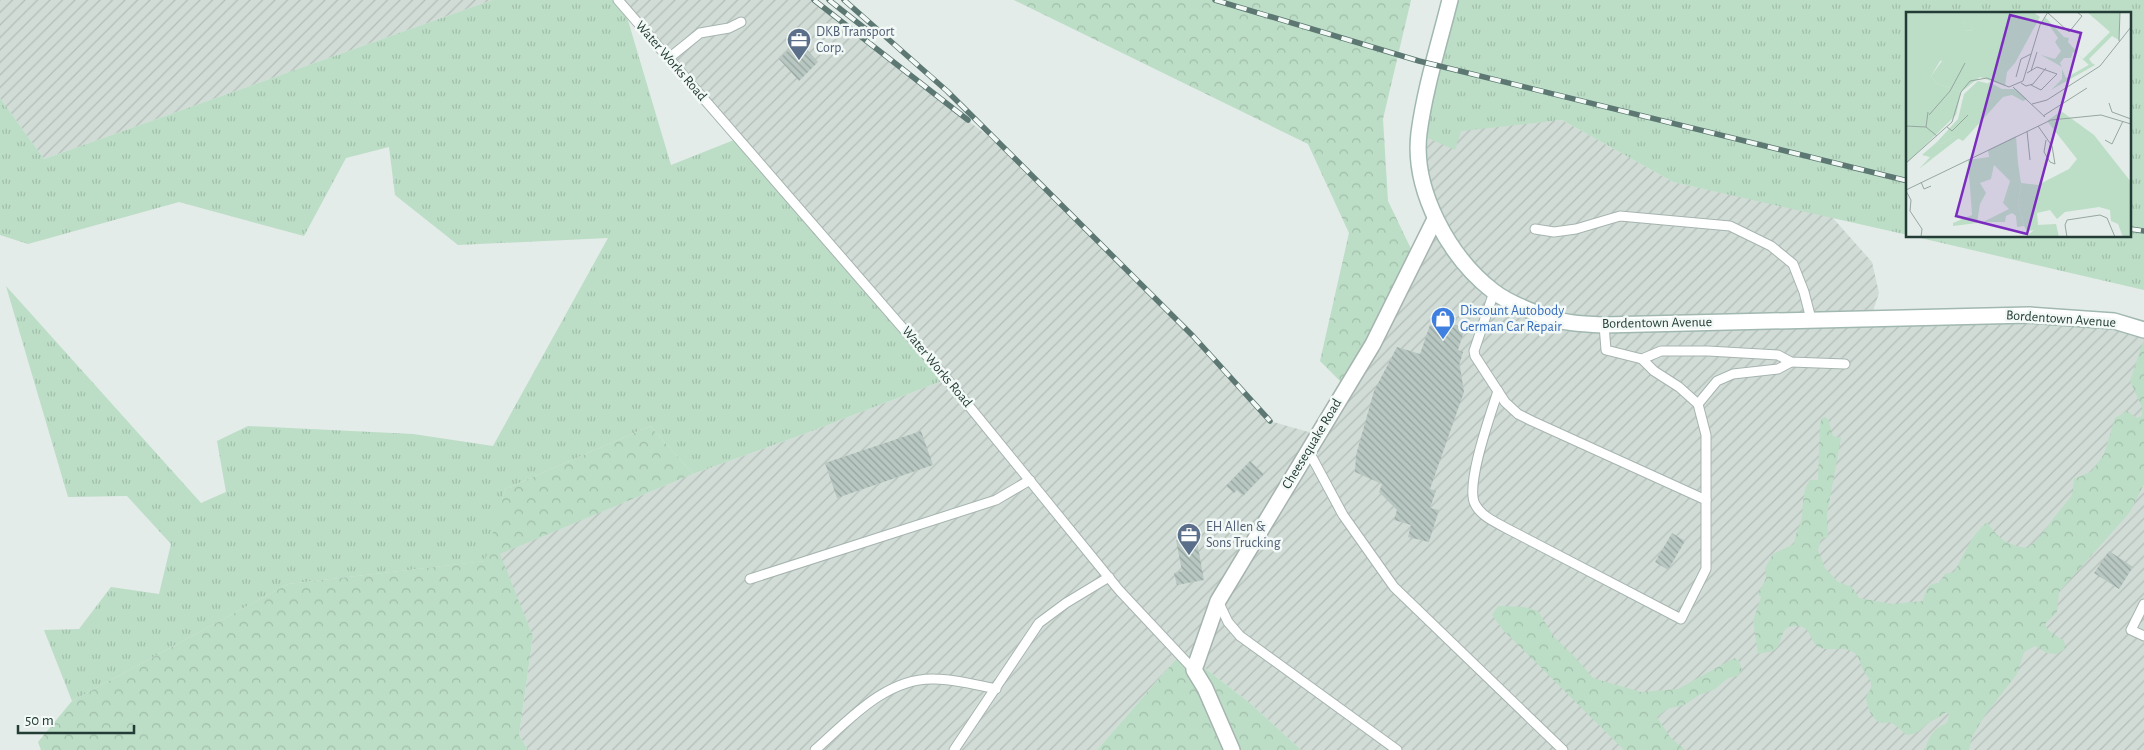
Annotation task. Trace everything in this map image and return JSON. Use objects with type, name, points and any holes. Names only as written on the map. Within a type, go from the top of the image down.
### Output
[{"type":"main road","name":"Bordentown Avenue","points":[[1450,0],[1419,134],[1421,177],[1435,219],[1455,252],[1472,273],[1494,292],[1542,316],[1573,323],[1604,325],[2029,315],[2114,321],[2144,330]]},
{"type":"main road","name":"Cheesequake Road","points":[[1194,670],[1218,601],[1373,344],[1435,219]]},
{"type":"main road","name":"Water Works Road","points":[[1194,670],[1205,688],[1232,750]]},
{"type":"lane","name":"Water Works Road","points":[[618,0],[948,379],[1109,577],[1194,670]]},
{"type":"lane","points":[[669,58],[700,33],[729,28],[741,22]]},
{"type":"lane","points":[[1535,229],[1554,232],[1576,229],[1620,216],[1730,226],[1771,246],[1793,264],[1812,319]]},
{"type":"lane","points":[[1494,292],[1474,351],[1475,356],[1505,402],[1518,414],[1706,500]]},
{"type":"lane","points":[[1498,391],[1474,478],[1473,498],[1480,510],[1491,520],[1681,619],[1706,568],[1706,435],[1698,404],[1678,387],[1654,371],[1642,359],[1606,350],[1604,325]]},
{"type":"lane","points":[[1642,359],[1661,351],[1708,351],[1778,355],[1791,362],[1845,364]]},
{"type":"lane","points":[[1698,404],[1717,381],[1733,374],[1778,369],[1791,362]]},
{"type":"lane","points":[[1308,450],[1344,515],[1394,588],[1563,750]]},
{"type":"lane","points":[[750,579],[996,500],[1030,480]]},
{"type":"lane","points":[[954,750],[1039,622],[1109,577]]},
{"type":"lane","points":[[1218,601],[1228,622],[1240,636],[1397,750]]},
{"type":"lane","points":[[2144,604],[2131,630],[2144,636]]},
{"type":"lane","points":[[815,750],[871,701],[909,683],[934,679],[996,689]]},
{"type":"shaded area","points":[[0,0],[492,0],[44,159],[0,98]]},
{"type":"shaded area","points":[[620,0],[814,0],[1007,151],[1193,336],[1270,421],[1312,433],[1435,219],[1419,134],[1562,120],[1673,182],[1832,217],[1872,262],[1879,293],[1871,317],[1944,316],[2144,330],[2144,750],[1301,750],[1251,704],[1183,651],[1097,750],[528,750],[519,735],[533,636],[499,554],[693,474],[947,379]]},
{"type":"green space","points":[[492,0],[618,0],[624,7],[671,165],[739,138],[947,379],[693,474],[650,426],[505,489],[486,561],[288,584],[72,701],[44,630],[79,629],[111,587],[159,594],[171,544],[127,496],[68,497],[6,286],[201,503],[226,492],[217,441],[248,426],[413,434],[493,446],[608,238],[458,245],[395,195],[389,147],[346,158],[304,236],[179,202],[28,244],[0,235],[0,98],[44,159]]},
{"type":"green space","points":[[1014,0],[1411,0],[1383,119],[1388,201],[1414,255],[1347,388],[1320,361],[1349,233],[1308,144]]},
{"type":"green space","points":[[1450,0],[2144,0],[2144,290],[1921,238],[2132,238],[2132,12],[1906,12],[1906,235],[1673,182],[1562,120],[1461,131],[1455,150],[1419,134]]},
{"type":"green space","points":[[2144,339],[2144,484],[2130,512],[2059,592],[2057,612],[2045,624],[2048,630],[2064,641],[2066,648],[2057,654],[2047,653],[2035,646],[2024,652],[2017,674],[1985,715],[1972,737],[1969,750],[1925,750],[1932,734],[1947,723],[1949,715],[1946,712],[1916,733],[1907,735],[1893,724],[1882,723],[1875,719],[1869,709],[1866,697],[1871,688],[1871,683],[1863,670],[1858,656],[1845,649],[1824,649],[1817,646],[1808,631],[1800,626],[1789,627],[1785,630],[1776,649],[1758,654],[1753,621],[1761,597],[1758,594],[1766,578],[1765,568],[1773,554],[1794,544],[1800,524],[1805,490],[1810,480],[1818,480],[1820,423],[1822,418],[1828,419],[1833,436],[1841,438],[1827,515],[1828,537],[1821,539],[1818,550],[1825,568],[1838,582],[1852,587],[1859,598],[1892,604],[1923,601],[1929,586],[1939,583],[1945,574],[1954,572],[1972,539],[1987,522],[1999,537],[2008,543],[2026,548],[2035,542],[2072,495],[2074,479],[2092,471],[2104,454],[2115,418],[2127,411],[2137,418],[2142,416],[2142,407],[2130,381]]},
{"type":"green space","points":[[650,426],[693,474],[500,554],[533,636],[519,735],[528,750],[41,750],[38,742],[72,701],[288,584],[485,561],[505,489]]},
{"type":"green space","points":[[1498,606],[1524,607],[1538,611],[1554,637],[1593,678],[1641,692],[1678,689],[1734,658],[1739,661],[1742,670],[1738,676],[1728,678],[1715,689],[1699,695],[1684,705],[1667,709],[1657,717],[1670,737],[1685,750],[1624,750],[1503,630],[1492,615]]},
{"type":"green space","points":[[1183,651],[1251,704],[1301,750],[1097,750]]},
{"type":"building","name":"DKB Transport Corp.","points":[[799,41],[818,62],[799,81],[779,59]]},
{"type":"building","points":[[1447,322],[1465,328],[1458,350],[1463,352],[1459,366],[1464,392],[1430,489],[1436,491],[1430,508],[1439,510],[1429,542],[1408,537],[1411,525],[1394,520],[1397,510],[1379,492],[1382,484],[1355,472],[1356,455],[1374,391],[1397,347],[1420,354],[1430,325],[1445,330]]},
{"type":"building","points":[[921,431],[933,465],[837,498],[825,463]]},
{"type":"building","points":[[1250,461],[1264,474],[1243,496],[1237,490],[1234,493],[1226,486]]},
{"type":"building","points":[[1672,533],[1685,541],[1668,570],[1655,562]]},
{"type":"building","name":"EH Allen & Sons Trucking","points":[[1196,536],[1204,580],[1177,585],[1174,573],[1182,571],[1176,540]]},
{"type":"building","points":[[2109,551],[2133,567],[2119,589],[2094,573]]},
{"type":"railway","points":[[814,0],[968,120]]},
{"type":"railway","points":[[829,0],[872,34]]},
{"type":"railway","points":[[844,0],[947,91],[1193,336],[1270,421]]},
{"type":"railway","points":[[1215,0],[1419,61],[1906,181]]},
{"type":"railway","points":[[2132,229],[2144,231]]},
{"type":"place","name":"DKB Transport Corp.","points":[[799,61]]},
{"type":"place","name":"Discount Autobody German Car Repair","points":[[1443,340]]},
{"type":"place","name":"EH Allen & Sons Trucking","points":[[1189,556]]}]
